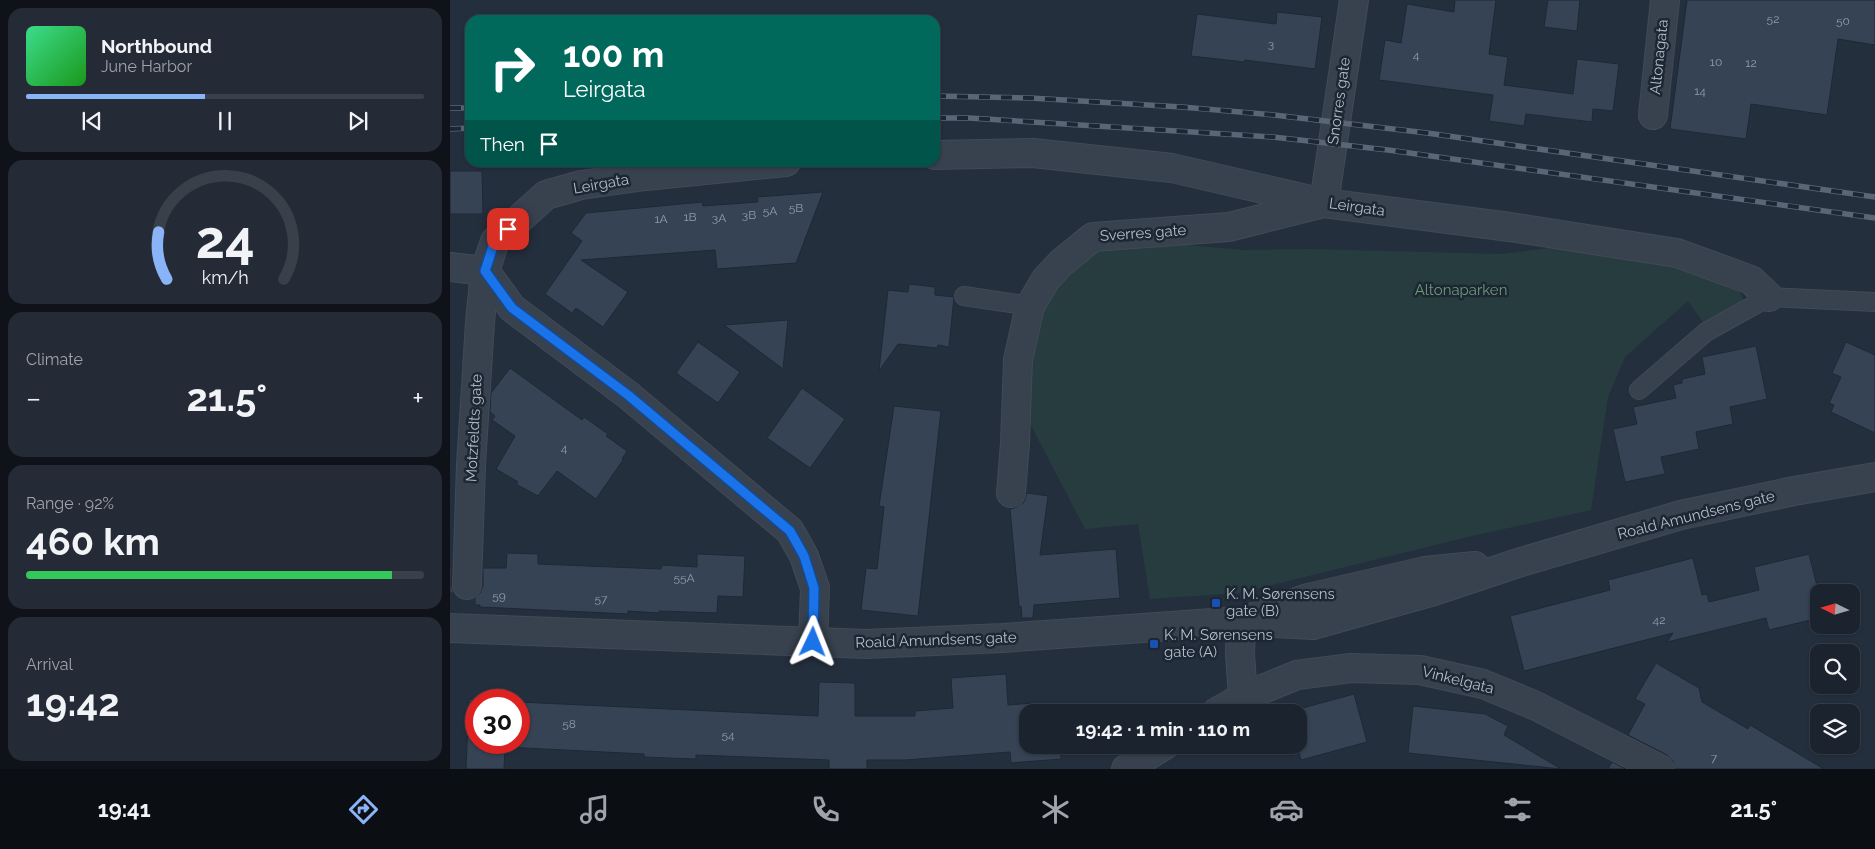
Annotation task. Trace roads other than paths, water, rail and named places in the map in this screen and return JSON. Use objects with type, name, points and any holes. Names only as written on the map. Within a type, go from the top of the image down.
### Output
[{"type":"street","name":"Snorres gate","points":[[1324,203],[1354,0]]},
{"type":"street","name":"Altonagata","points":[[1653,115],[1665,0]]},
{"type":"street","name":"Leirgata","points":[[940,155],[1033,153],[1172,168],[1324,203],[1519,229],[1677,253],[1751,280],[1769,297]]},
{"type":"street","name":"Leirgata","points":[[485,271],[495,240],[546,195],[581,185],[645,176],[736,167]]},
{"type":"street","name":"Sverres gate","points":[[1011,494],[1018,360],[1030,306],[1046,279],[1061,263],[1093,237],[1230,227],[1324,203]]},
{"type":"street","points":[[450,267],[485,271],[512,308],[628,395],[790,531],[804,556],[814,588],[813,642]]},
{"type":"street","name":"Motzfeldts gate","points":[[467,584],[470,465],[485,271]]},
{"type":"street","name":"Roald Amundsens gate","points":[[450,628],[867,644],[1003,638],[1241,622],[1308,598],[1425,571],[1518,562],[1681,515],[1875,476]]},
{"type":"street","points":[[1241,622],[1240,654],[1243,697]]},
{"type":"street","name":"Vinkelgata","points":[[1231,704],[1243,697],[1297,675],[1351,668],[1420,670],[1483,684],[1536,706],[1660,769]]},
{"type":"street","points":[[1126,769],[1150,754]]},
{"type":"lane","points":[[964,296],[1030,306]]},
{"type":"lane","points":[[1639,390],[1706,332],[1769,297],[1875,302]]},
{"type":"railway","points":[[940,96],[1030,98],[1182,107],[1274,115],[1427,133],[1875,197]]},
{"type":"railway","points":[[450,108],[465,108]]},
{"type":"railway","points":[[940,118],[969,118],[1273,137],[1388,150],[1875,218]]},
{"type":"railway","points":[[450,129],[465,128]]},
{"type":"place","name":"K. M. Sørensens gate (B)","points":[[1216,603]]},
{"type":"place","name":"K. M. Sørensens gate (A)","points":[[1154,644]]},
{"type":"park label","name":"Altonaparken","points":[[1461,290]]}]
